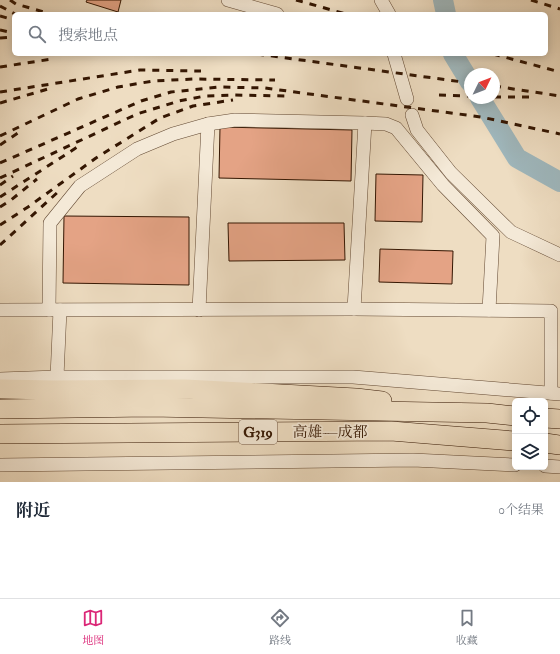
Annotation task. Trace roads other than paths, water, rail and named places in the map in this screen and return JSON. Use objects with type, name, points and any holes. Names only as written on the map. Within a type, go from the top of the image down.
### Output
[{"type":"highway","points":[[0,389],[208,390],[356,398],[486,413]]},
{"type":"highway","name":"高雄—成都","points":[[0,409],[150,407],[486,413],[512,416]]},
{"type":"highway","points":[[548,418],[560,419]]},
{"type":"highway","name":"高雄—成都","points":[[0,434],[391,431],[512,441]]},
{"type":"highway","points":[[0,446],[138,433]]},
{"type":"highway","points":[[548,443],[560,445]]},
{"type":"street","points":[[228,0],[269,12]]},
{"type":"street","points":[[381,0],[388,12]]},
{"type":"street","points":[[394,56],[407,99]]},
{"type":"street","points":[[412,115],[417,130],[451,173],[511,232],[560,255]]},
{"type":"street","points":[[57,377],[50,223],[80,186],[138,149],[173,134],[208,124],[235,120],[386,124],[396,128],[443,185],[493,236],[489,310]]},
{"type":"street","points":[[354,309],[364,123]]},
{"type":"street","points":[[199,310],[208,124]]},
{"type":"street","points":[[0,310],[354,309],[551,311],[555,394],[353,377],[57,377],[0,379]]},
{"type":"street","points":[[0,466],[413,460],[512,465]]},
{"type":"street","points":[[548,466],[560,467]]},
{"type":"waterway","points":[[443,0],[446,12]]},
{"type":"waterway","points":[[454,56],[464,72]]},
{"type":"waterway","points":[[484,104],[517,158],[560,182]]},
{"type":"railway","points":[[10,0],[16,4],[44,12]]},
{"type":"railway","points":[[296,0],[339,12]]},
{"type":"railway","points":[[531,0],[560,9]]},
{"type":"railway","points":[[0,6],[12,12]]},
{"type":"railway","points":[[0,16],[12,19]]},
{"type":"railway","points":[[0,30],[12,33]]},
{"type":"railway","points":[[0,38],[12,37]]},
{"type":"railway","points":[[272,56],[464,82]]},
{"type":"railway","points":[[500,56],[560,72]]},
{"type":"railway","points":[[0,67],[52,59]]},
{"type":"railway","points":[[0,92],[140,70],[201,71]]},
{"type":"railway","points":[[0,136],[78,99],[118,87],[153,81],[193,79],[275,80]]},
{"type":"railway","points":[[0,163],[141,101],[171,92],[219,87],[265,88],[481,117],[560,134]]},
{"type":"railway","points":[[500,87],[560,96]]},
{"type":"railway","points":[[0,103],[48,89]]},
{"type":"railway","points":[[439,95],[464,96]]},
{"type":"railway","points":[[0,178],[137,114],[179,101],[205,96],[287,96]]},
{"type":"railway","points":[[500,97],[536,97]]},
{"type":"railway","points":[[0,225],[28,207],[96,158],[160,118],[193,106],[233,100]]},
{"type":"railway","points":[[0,145],[18,133]]},
{"type":"railway","points":[[0,197],[82,144]]},
{"type":"railway","points":[[0,185],[13,176]]},
{"type":"railway","points":[[0,207],[37,179]]},
{"type":"railway","points":[[0,245],[59,191]]}]
